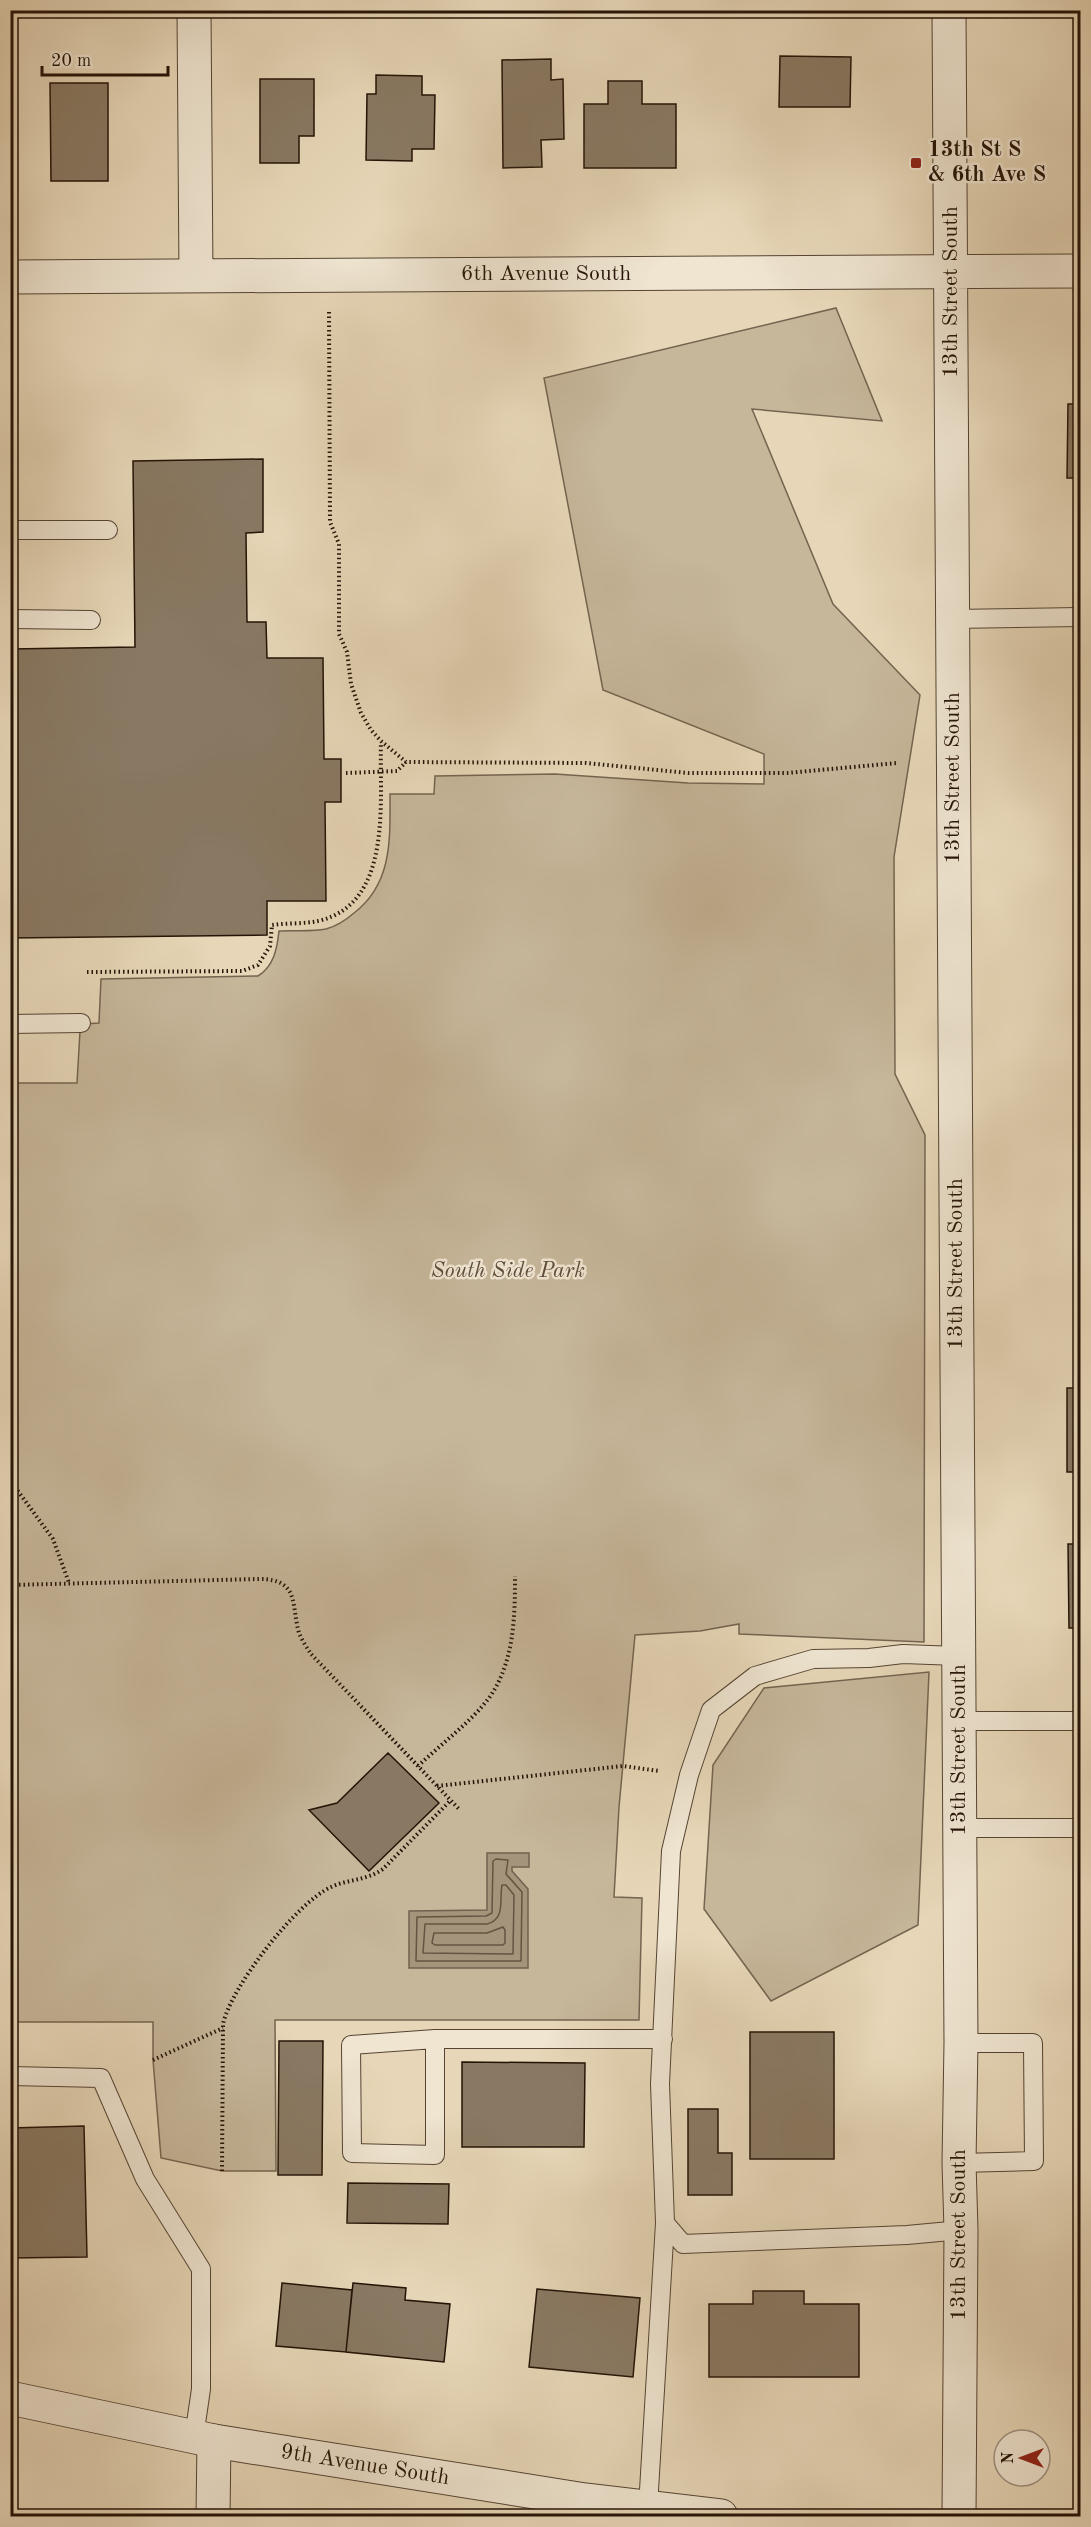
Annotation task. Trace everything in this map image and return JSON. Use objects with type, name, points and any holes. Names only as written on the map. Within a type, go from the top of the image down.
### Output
[{"type":"street","points":[[194,10],[196,276]]},
{"type":"street","name":"13th Street South","points":[[948,10],[961,2043],[958,2163],[961,2230],[958,2517]]},
{"type":"street","name":"6th Avenue South","points":[[10,277],[1080,271]]},
{"type":"street","name":"9th Avenue South","points":[[10,2398],[204,2439],[585,2500],[721,2517]]},
{"type":"street","points":[[204,2439],[213,2517]]},
{"type":"lane","points":[[10,530],[108,530]]},
{"type":"lane","points":[[952,619],[1080,617]]},
{"type":"lane","points":[[10,618],[91,620]]},
{"type":"lane","points":[[10,1024],[81,1023]]},
{"type":"lane","points":[[648,2507],[665,2223],[660,2084],[671,1851],[689,1775],[711,1710],[755,1676],[813,1659],[869,1658],[903,1654],[958,1656]]},
{"type":"lane","points":[[958,1721],[1080,1721]]},
{"type":"lane","points":[[959,1828],[1080,1828]]},
{"type":"lane","points":[[435,2039],[435,2155],[352,2153],[351,2045],[435,2039],[663,2039]]},
{"type":"lane","points":[[958,2163],[1034,2161],[1033,2043],[961,2043]]},
{"type":"lane","points":[[10,2076],[101,2078],[145,2179],[201,2269],[201,2389],[204,2439]]},
{"type":"lane","points":[[665,2223],[683,2244],[895,2236],[961,2230]]},
{"type":"path","points":[[328,275],[330,522],[339,544],[339,634],[347,652],[351,684],[361,713],[381,741],[406,762],[586,763],[688,773],[787,772],[897,763]]},
{"type":"path","points":[[87,972],[242,971],[258,965],[270,946],[272,925],[318,921],[347,906],[371,877],[376,862],[381,741]]},
{"type":"path","points":[[346,773],[397,771],[406,762]]},
{"type":"path","points":[[1079,1006],[1080,1055]]},
{"type":"path","points":[[15,1487],[53,1539],[69,1583]]},
{"type":"path","points":[[418,1766],[479,1709],[496,1686],[510,1648],[515,1605],[515,1576]]},
{"type":"path","points":[[10,1585],[270,1579],[283,1584],[293,1598],[300,1634],[311,1654],[459,1809]]},
{"type":"path","points":[[437,1786],[623,1766],[689,1775]]},
{"type":"path","points":[[222,2171],[225,2016],[246,1975],[277,1935],[297,1915],[331,1887],[372,1877],[383,1869],[450,1801]]},
{"type":"path","points":[[153,2060],[224,2028]]},
{"type":"green space","name":"South Side Park","points":[[836,308],[882,421],[752,409],[833,604],[920,695],[894,857],[895,1074],[925,1135],[924,1642],[739,1634],[739,1624],[700,1631],[635,1635],[619,1807],[614,1897],[642,1898],[639,2020],[275,2020],[276,2171],[222,2171],[161,2158],[153,2060],[153,2022],[11,2022],[11,1083],[77,1083],[80,1031],[84,1024],[99,1023],[101,979],[258,976],[271,962],[276,951],[279,931],[326,929],[348,918],[367,901],[383,874],[389,843],[390,794],[434,794],[435,776],[555,774],[688,783],[764,784],[764,754],[603,690],[544,378]]},
{"type":"green space","points":[[929,1672],[918,1925],[771,2001],[704,1909],[713,1765],[764,1688]]},
{"type":"water","points":[[487,1853],[529,1853],[529,1867],[512,1867],[512,1871],[528,1889],[528,1968],[409,1968],[409,1911],[487,1910]]},
{"type":"building","points":[[780,56],[851,57],[850,107],[779,107]]},
{"type":"building","points":[[551,59],[551,80],[563,79],[564,139],[541,140],[542,167],[503,168],[502,60]]},
{"type":"building","points":[[1078,72],[1080,72],[1080,142],[1079,142]]},
{"type":"building","points":[[376,75],[422,76],[422,95],[435,95],[434,149],[412,149],[412,161],[366,160],[367,94],[376,94]]},
{"type":"building","points":[[260,79],[314,79],[314,136],[299,136],[299,163],[260,163]]},
{"type":"building","points":[[608,81],[642,81],[642,104],[676,104],[676,168],[584,168],[584,104],[608,104]]},
{"type":"building","points":[[50,83],[108,83],[108,181],[51,181]]},
{"type":"building","points":[[1068,404],[1080,404],[1080,478],[1067,478]]},
{"type":"building","points":[[263,459],[263,532],[246,533],[247,622],[266,622],[267,658],[323,658],[324,759],[341,759],[341,802],[325,802],[326,901],[267,901],[267,935],[10,938],[10,649],[135,647],[133,461]]},
{"type":"building","points":[[1067,1388],[1080,1388],[1080,1472],[1067,1472]]},
{"type":"building","points":[[1068,1544],[1080,1544],[1080,1628],[1069,1628]]},
{"type":"building","points":[[388,1753],[439,1803],[369,1871],[309,1810],[337,1803]]},
{"type":"building","points":[[750,2032],[834,2032],[834,2159],[750,2159]]},
{"type":"building","points":[[279,2041],[323,2041],[322,2175],[278,2175]]},
{"type":"building","points":[[462,2062],[585,2063],[584,2147],[462,2147]]},
{"type":"building","points":[[688,2109],[718,2109],[718,2153],[732,2153],[732,2195],[688,2195]]},
{"type":"building","points":[[84,2126],[87,2257],[10,2258],[10,2128]]},
{"type":"building","points":[[348,2183],[449,2184],[448,2224],[347,2223]]},
{"type":"building","points":[[282,2283],[352,2290],[346,2352],[276,2346]]},
{"type":"building","points":[[353,2283],[406,2288],[405,2300],[450,2304],[444,2362],[346,2352]]},
{"type":"building","points":[[537,2289],[640,2298],[633,2377],[529,2367]]},
{"type":"building","points":[[753,2291],[804,2291],[804,2304],[859,2304],[859,2377],[709,2377],[709,2304],[753,2304]]},
{"type":"place","name":"13th St S & 6th Ave S","points":[[916,163]]}]
